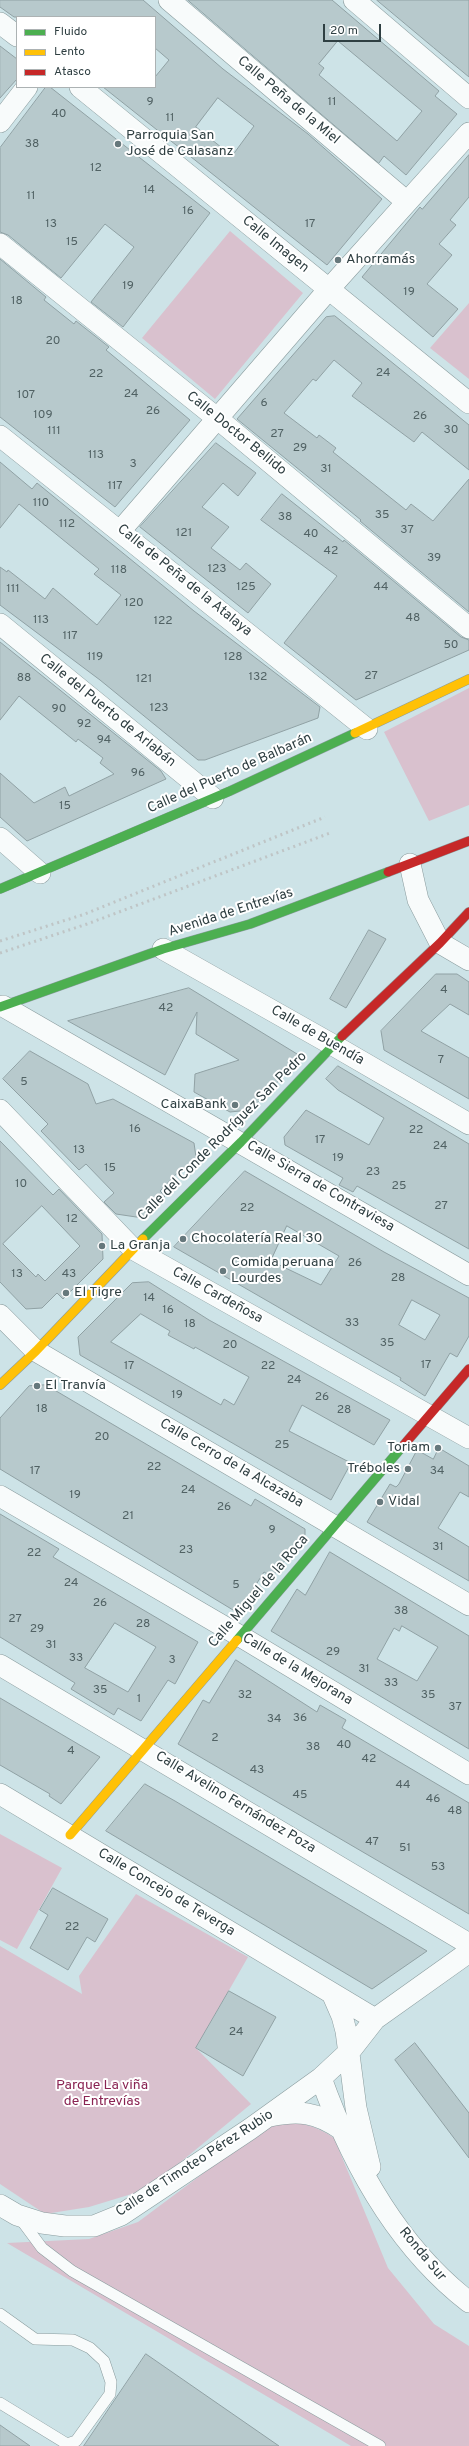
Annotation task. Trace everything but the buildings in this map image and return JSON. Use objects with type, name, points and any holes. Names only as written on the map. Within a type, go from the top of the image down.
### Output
[{"type":"street","name":"Calle Peña de la Miel","points":[[169,0],[407,202]]},
{"type":"street","points":[[354,0],[469,98]]},
{"type":"street","points":[[0,23],[16,35]]},
{"type":"street","points":[[0,122],[26,88]]},
{"type":"street","name":"Calle Imagen","points":[[81,88],[469,403]]},
{"type":"street","points":[[121,530],[330,289],[469,133]]},
{"type":"street","name":"Calle Doctor Bellido","points":[[0,244],[218,419],[469,628]]},
{"type":"street","name":"Calle de Peña de la Atalaya","points":[[0,436],[121,530],[367,729]]},
{"type":"street","name":"Calle del Puerto de Arlabán","points":[[0,624],[213,798]]},
{"type":"street","name":"Calle del Puerto de Balbarán","points":[[0,889],[213,798],[367,729],[469,679]]},
{"type":"street","points":[[0,838],[40,873]]},
{"type":"street","name":"Avenida de Entrevías","points":[[2,1006],[163,949],[250,924],[469,841]]},
{"type":"street","points":[[410,864],[418,900],[440,943],[469,960]]},
{"type":"street","name":"Calle del Conde Rodríguez San Pedro","points":[[0,1385],[36,1351],[133,1248],[241,1142],[333,1045],[440,943],[469,912]]},
{"type":"street","name":"Calle de Buendía","points":[[163,949],[469,1124]]},
{"type":"street","name":"Calle Sierra de Contraviesa","points":[[2,1006],[241,1142],[469,1275]]},
{"type":"street","name":"Calle Cardeñosa","points":[[0,1110],[133,1248],[469,1438]]},
{"type":"street","name":"Calle Cerro de la Alcazaba","points":[[0,1315],[36,1351],[335,1525],[469,1605]]},
{"type":"street","name":"Calle Miguel de la Roca","points":[[70,1835],[469,1369]]},
{"type":"street","name":"Calle de la Mejorana","points":[[0,1496],[240,1636],[469,1774]]},
{"type":"street","name":"Calle Avelino Fernández Poza","points":[[0,1665],[143,1748],[469,1944]]},
{"type":"street","name":"Calle Concejo de Teverga","points":[[0,1794],[375,2019]]},
{"type":"street","name":"Calle de Timoteo Pérez Rubio","points":[[9,2210],[42,2223],[94,2226],[121,2215],[269,2116],[321,2078],[350,2051],[375,2019],[469,1952]]},
{"type":"street","points":[[332,1993],[342,2016],[350,2051]]},
{"type":"street","name":"Ronda Sur","points":[[350,2051],[351,2079],[355,2105],[382,2204]]},
{"type":"street","name":"Ronda Sur","points":[[321,2078],[343,2090],[355,2105]]},
{"type":"street","name":"Ronda Sur","points":[[321,2078],[341,2129],[382,2204],[422,2258],[445,2284],[469,2302]]},
{"type":"street","name":"Ronda Sur","points":[[269,2116],[283,2113],[313,2114],[327,2119],[341,2129]]},
{"type":"lane","points":[[9,2210],[42,2248],[72,2270],[380,2446]]},
{"type":"lane","points":[[0,2314],[35,2339],[73,2340],[90,2348],[104,2361],[111,2382],[110,2394],[76,2441],[67,2444],[0,2403]]},
{"type":"green space","points":[[230,231],[303,293],[215,399],[142,338]]},
{"type":"green space","points":[[469,303],[469,379],[430,348]]},
{"type":"green space","points":[[469,688],[469,805],[429,821],[384,732]]},
{"type":"green space","points":[[0,1834],[62,1868],[17,1949],[0,1940]]},
{"type":"green space","name":"Parque La viña de Entrevías","points":[[136,1894],[248,1957],[196,2048],[251,2104],[148,2189],[89,2207],[45,2214],[0,2184],[0,1946],[82,1994],[79,1976]]},
{"type":"green space","points":[[276,2119],[313,2127],[334,2138],[388,2268],[434,2324],[469,2346],[469,2446],[351,2446],[7,2243],[89,2239],[138,2222]]},
{"type":"railway","points":[[0,941],[85,914],[325,817]]},
{"type":"railway","points":[[0,953],[87,924],[330,833]]},
{"type":"traffic: fast","points":[[0,889],[230,791],[355,733]]},
{"type":"traffic: fast","points":[[0,1007],[163,949],[250,924],[388,872]]},
{"type":"traffic: fast","points":[[143,1239],[241,1142],[342,1036]]},
{"type":"traffic: fast","points":[[237,1640],[402,1447]]},
{"type":"traffic: slow","points":[[355,733],[469,679]]},
{"type":"traffic: slow","points":[[0,1385],[36,1351],[143,1239]]},
{"type":"traffic: slow","points":[[70,1835],[237,1640]]},
{"type":"traffic: jam","points":[[388,872],[469,841]]},
{"type":"traffic: jam","points":[[342,1036],[440,943],[469,912]]},
{"type":"traffic: jam","points":[[402,1447],[469,1369]]},
{"type":"place","name":"Parroquia San José de Calasanz","points":[[118,144]]},
{"type":"place","name":"Ahorramás","points":[[338,260]]},
{"type":"place","name":"CaixaBank","points":[[235,1105]]},
{"type":"place","name":"Chocolatería Real 30","points":[[183,1239]]},
{"type":"place","name":"La Granja","points":[[102,1246]]},
{"type":"place","name":"Comida peruana Lourdes","points":[[223,1271]]},
{"type":"place","name":"El Tigre","points":[[66,1293]]},
{"type":"place","name":"El Tranvía","points":[[37,1386]]},
{"type":"place","name":"Toriam","points":[[438,1448]]},
{"type":"place","name":"Tréboles","points":[[408,1469]]},
{"type":"place","name":"Vidal","points":[[380,1502]]}]
